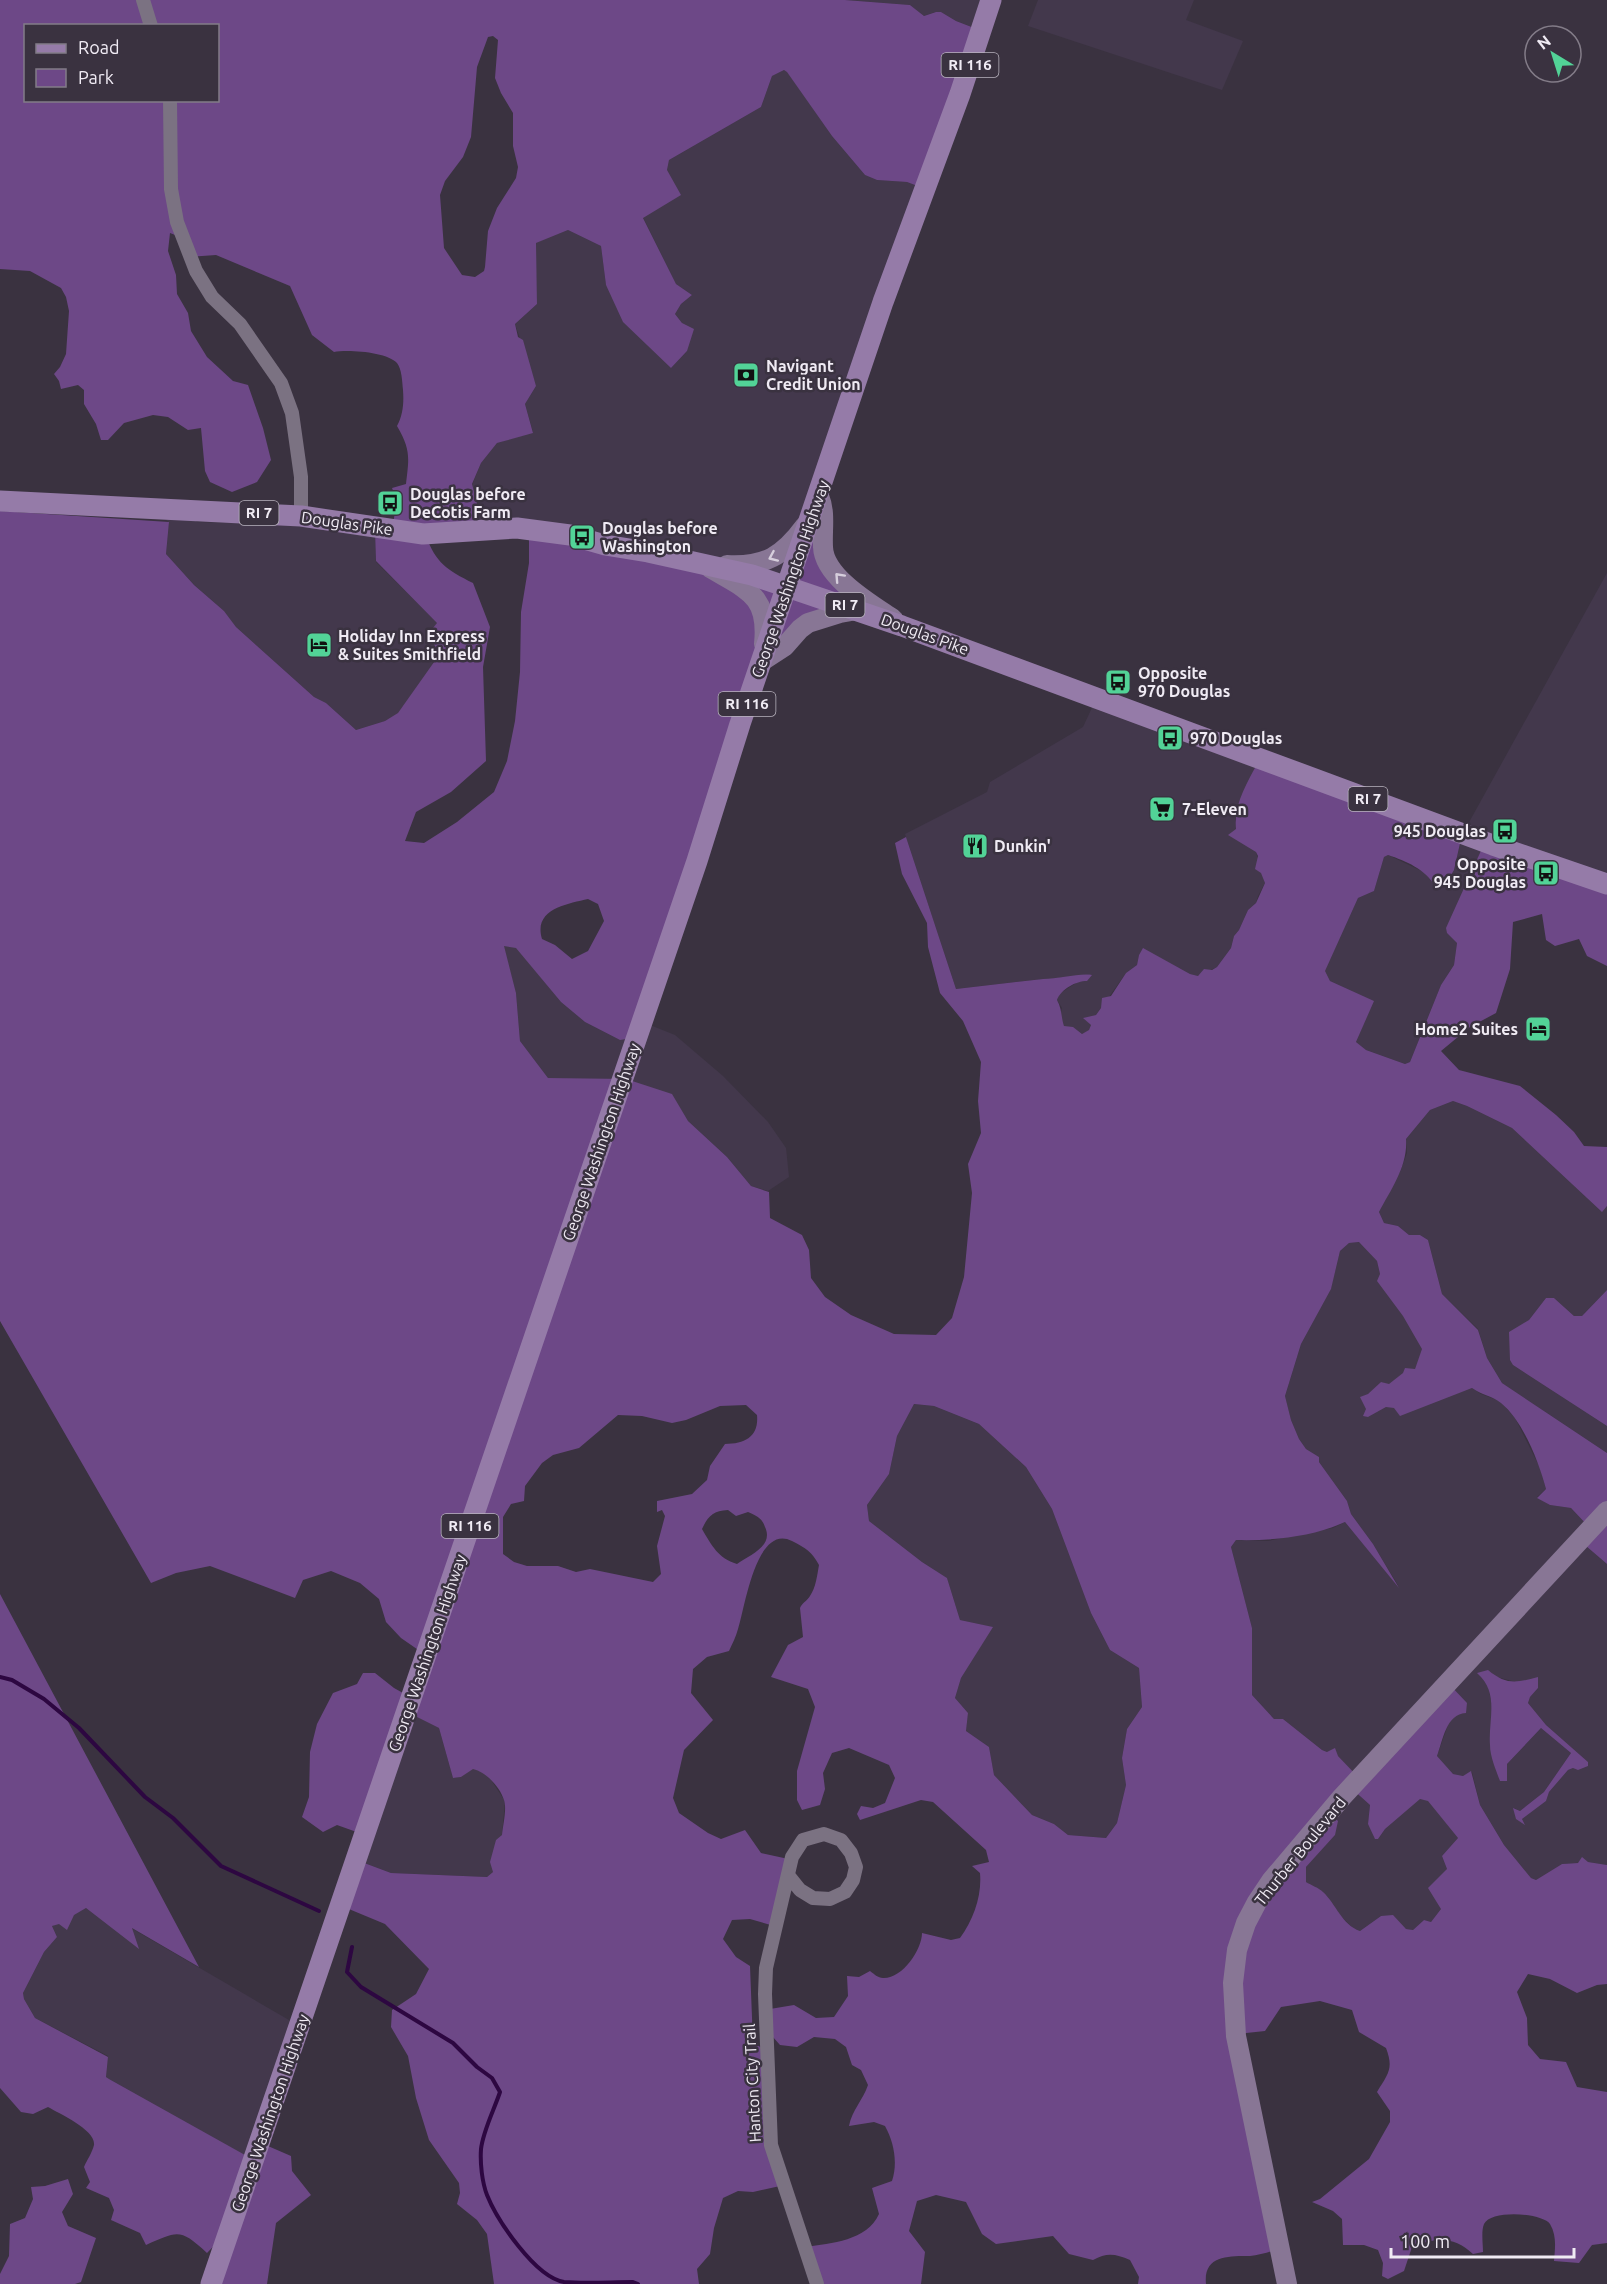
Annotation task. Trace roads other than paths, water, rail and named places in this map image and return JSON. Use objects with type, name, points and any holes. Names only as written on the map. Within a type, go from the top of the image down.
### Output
[{"type":"main road","name":"George Washington Highway","points":[[212,2284],[698,861],[762,661],[884,303],[957,103],[991,0]]},
{"type":"main road","name":"Douglas Pike","points":[[0,501],[301,516],[423,534],[517,528],[570,535],[605,545],[752,574],[902,626],[1485,842],[1607,884]]},
{"type":"street","points":[[143,0],[151,24]]},
{"type":"street","points":[[170,102],[171,189],[177,222],[196,271],[212,297],[240,324],[262,352],[281,383],[292,413],[301,477],[301,516]]},
{"type":"street","points":[[703,563],[750,564],[776,557],[789,546],[810,520],[819,496]]},
{"type":"street","points":[[819,496],[824,508],[823,547],[828,563],[856,593],[902,626]]},
{"type":"street","points":[[703,563],[740,585],[760,604],[765,621],[762,661]]},
{"type":"street","points":[[762,661],[785,646],[808,623],[857,610]]},
{"type":"street","name":"Thurber Boulevard","points":[[1287,2284],[1236,2036],[1233,1983],[1237,1950],[1243,1931],[1257,1902],[1271,1881],[1342,1797],[1607,1511]]},
{"type":"street","points":[[824,1834],[841,1840],[851,1853],[856,1867],[853,1880],[845,1892],[830,1899],[813,1898],[800,1890],[788,1875],[792,1857],[803,1840],[824,1834]]},
{"type":"street","name":"Hanton City Trail","points":[[788,1875],[766,1968],[771,2145],[817,2284]]},
{"type":"waterway","points":[[0,1677],[12,1680],[44,1699],[79,1728],[145,1797],[173,1818],[221,1866],[319,1911]]},
{"type":"waterway","points":[[352,1947],[347,1972],[361,1987],[453,2043],[477,2067],[492,2078],[500,2092],[482,2142],[482,2172],[485,2190],[492,2206],[518,2246],[541,2270],[564,2282],[633,2282],[638,2284]]},
{"type":"place","name":"Navigant Credit Union","points":[[746,375]]},
{"type":"place","name":"Douglas before DeCotis Farm","points":[[390,503]]},
{"type":"place","name":"Douglas before Washington","points":[[582,537]]},
{"type":"place","name":"Holiday Inn Express & Suites Smithfield","points":[[319,645]]},
{"type":"place","name":"Opposite 970 Douglas","points":[[1118,682]]},
{"type":"place","name":"970 Douglas","points":[[1170,738]]},
{"type":"place","name":"7-Eleven","points":[[1162,809]]},
{"type":"place","name":"945 Douglas","points":[[1505,831]]},
{"type":"place","name":"Dunkin'","points":[[975,846]]},
{"type":"place","name":"Opposite 945 Douglas","points":[[1546,873]]},
{"type":"place","name":"Home2 Suites","points":[[1538,1029]]}]
